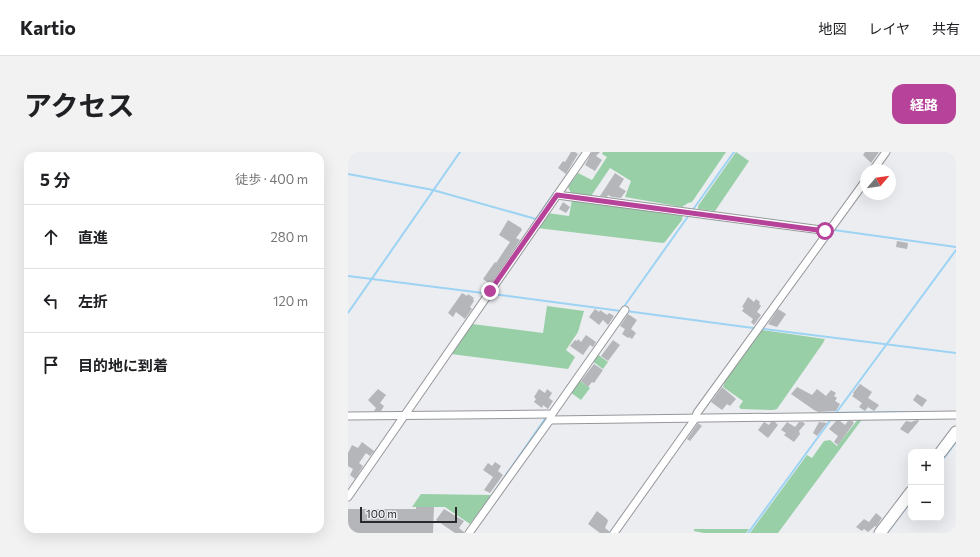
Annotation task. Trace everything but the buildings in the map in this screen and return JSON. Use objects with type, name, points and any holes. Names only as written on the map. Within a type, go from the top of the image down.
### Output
[{"type":"main road","points":[[943,449],[956,432]]},
{"type":"main road","points":[[880,533],[908,496]]},
{"type":"street","points":[[348,497],[587,152]]},
{"type":"street","points":[[877,164],[886,152]]},
{"type":"street","points":[[614,533],[694,417],[827,231],[860,188]]},
{"type":"street","points":[[557,195],[827,231]]},
{"type":"street","points":[[469,533],[624,311]]},
{"type":"street","points":[[348,416],[694,417],[956,415]]},
{"type":"green space","points":[[603,152],[726,152],[692,202],[682,207],[625,197],[631,181],[610,168],[591,196],[571,193],[568,187],[578,173],[592,180],[607,157],[602,154]]},
{"type":"green space","points":[[736,152],[749,161],[715,211],[698,209],[698,206]]},
{"type":"green space","points":[[572,200],[683,214],[682,220],[663,243],[537,228],[547,213],[569,216]]},
{"type":"green space","points":[[547,306],[584,311],[578,332],[566,350],[575,357],[568,369],[451,354],[472,324],[543,333]]},
{"type":"green space","points":[[762,330],[825,339],[777,409],[741,409],[739,407],[743,401],[723,387],[726,378]]},
{"type":"green space","points":[[597,354],[608,362],[603,369],[592,361]]},
{"type":"green space","points":[[579,380],[590,388],[581,400],[570,392]]},
{"type":"green space","points":[[859,418],[863,418],[778,533],[750,533],[807,455],[812,458],[824,441],[830,440],[837,446]]},
{"type":"green space","points":[[421,494],[491,495],[470,524],[445,507],[412,507]]},
{"type":"green space","points":[[694,529],[749,529],[746,533],[704,533],[694,531]]},
{"type":"waterway","points":[[348,313],[460,152]]},
{"type":"waterway","points":[[692,211],[734,152]]},
{"type":"waterway","points":[[348,174],[433,190],[536,219],[554,193]]},
{"type":"waterway","points":[[623,308],[689,215]]},
{"type":"waterway","points":[[834,230],[956,247]]},
{"type":"waterway","points":[[836,413],[956,250]]},
{"type":"waterway","points":[[348,276],[483,293]]},
{"type":"waterway","points":[[493,294],[621,311]]},
{"type":"waterway","points":[[626,311],[753,328]]},
{"type":"waterway","points":[[764,329],[956,353]]},
{"type":"waterway","points":[[825,413],[905,412]]},
{"type":"waterway","points":[[488,501],[547,416]]},
{"type":"waterway","points":[[748,533],[832,418]]},
{"type":"waterway","points":[[944,458],[956,442]]},
{"type":"waterway","points":[[887,533],[908,505]]},
{"type":"waterway","points":[[610,533],[621,517]]},
{"type":"route","points":[[490,291],[557,195],[825,231]]}]
